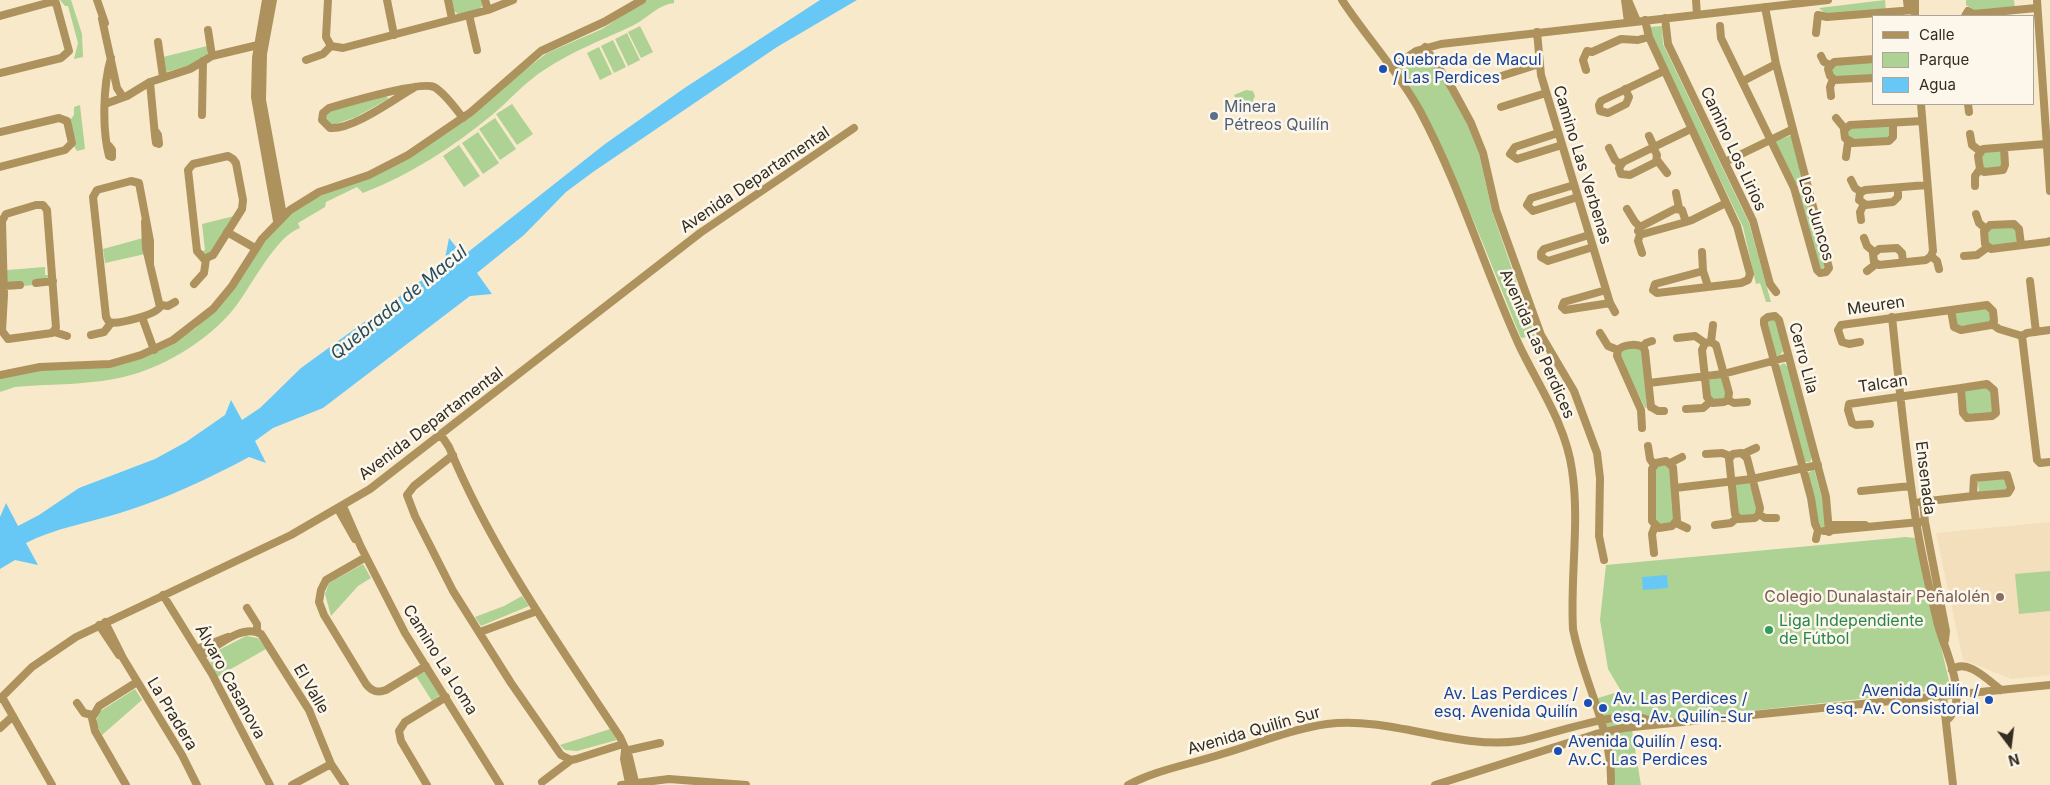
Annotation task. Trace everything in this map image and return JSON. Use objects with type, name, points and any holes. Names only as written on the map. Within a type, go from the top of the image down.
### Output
[{"type":"street","points":[[97,0],[102,19],[107,28],[117,88],[123,97]]},
{"type":"street","points":[[266,0],[256,58],[256,111],[280,218]]},
{"type":"street","points":[[273,0],[263,54],[262,100],[280,218]]},
{"type":"street","points":[[328,0],[326,37],[331,46],[340,48],[452,20],[488,10],[513,0]]},
{"type":"street","points":[[387,0],[394,35]]},
{"type":"street","points":[[448,0],[452,20]]},
{"type":"street","points":[[486,0],[488,10]]},
{"type":"street","points":[[0,375],[40,367],[110,364],[154,350],[187,331],[213,309],[232,286],[254,248],[280,218],[319,192],[368,175],[402,159],[463,118],[541,52],[604,22],[642,0]]},
{"type":"street","name":"Avenida Las Perdices","points":[[1342,0],[1393,67],[1420,110],[1463,204],[1507,316],[1560,427],[1569,453],[1574,487],[1573,629],[1608,744],[1611,784]]},
{"type":"street","points":[[1627,0],[1637,21]]},
{"type":"street","points":[[1627,0],[1628,22]]},
{"type":"street","points":[[1696,0],[1697,15]]},
{"type":"street","points":[[1393,67],[1425,47],[1537,32],[1697,15],[1764,4],[1828,0]]},
{"type":"street","points":[[1907,0],[1912,12]]},
{"type":"street","points":[[1912,12],[1915,0]]},
{"type":"street","points":[[2029,0],[2034,6]]},
{"type":"street","points":[[0,16],[51,2],[56,3],[70,51],[61,58],[0,73]]},
{"type":"street","name":"Los Juncos","points":[[1720,26],[1721,38],[1794,188],[1817,270],[1820,273],[1826,272],[1829,268],[1776,64],[1764,4]]},
{"type":"street","points":[[1966,15],[1968,12],[1974,14],[2034,6]]},
{"type":"street","points":[[1816,33],[1818,15],[1827,17],[1912,12]]},
{"type":"street","points":[[469,15],[477,50]]},
{"type":"street","name":"Camino Los Lirios","points":[[1665,18],[1670,50],[1752,222],[1770,284],[1776,292]]},
{"type":"street","points":[[1645,20],[1649,37],[1664,71],[1739,231],[1750,272],[1749,278],[1741,283],[1656,293],[1653,290],[1655,284],[1703,271]]},
{"type":"street","points":[[2035,26],[2037,67],[2050,191]]},
{"type":"street","points":[[208,30],[212,56]]},
{"type":"street","name":"Camino Las Verbenas","points":[[1537,32],[1539,64],[1546,93],[1610,303],[1615,312]]},
{"type":"street","points":[[1586,70],[1583,60],[1588,51],[1592,52],[1621,39],[1638,40],[1649,37]]},
{"type":"street","points":[[158,42],[163,77]]},
{"type":"street","points":[[105,104],[123,97],[150,82],[190,69],[212,56],[258,45]]},
{"type":"street","points":[[306,60],[323,54],[331,46]]},
{"type":"street","name":"Avenida Las Perdices","points":[[1425,47],[1452,88],[1475,131],[1483,153],[1496,210],[1541,335],[1574,391],[1597,453],[1600,478],[1599,536],[1604,560]]},
{"type":"street","points":[[239,51],[256,58]]},
{"type":"street","points":[[1821,56],[1824,62],[1830,65],[1837,62],[1872,59]]},
{"type":"street","points":[[109,146],[105,104],[111,58]]},
{"type":"street","points":[[202,115],[203,61]]},
{"type":"street","points":[[1489,80],[1539,64]]},
{"type":"street","points":[[1743,81],[1776,64]]},
{"type":"street","points":[[1830,65],[1828,69],[1833,79],[1830,88],[1831,96]]},
{"type":"street","points":[[1625,89],[1664,71]]},
{"type":"street","points":[[1833,79],[1872,78]]},
{"type":"street","points":[[150,82],[156,132]]},
{"type":"street","points":[[414,87],[367,115],[338,127],[327,127],[322,120],[323,113],[329,108],[414,87],[428,85],[436,88],[463,118]]},
{"type":"street","points":[[1501,106],[1546,93]]},
{"type":"street","points":[[1867,271],[1876,264],[1926,260],[1933,251],[1921,105]]},
{"type":"street","points":[[0,132],[60,118],[67,121],[72,142],[65,150],[0,167]]},
{"type":"street","points":[[1836,118],[1845,129],[1844,135],[1848,142],[1846,157]]},
{"type":"street","points":[[1845,129],[1853,125],[1922,121]]},
{"type":"street","points":[[1848,142],[1889,141],[1893,137],[1892,123]]},
{"type":"street","name":"Avenida Departamental","points":[[1,698],[38,662],[67,642],[291,536],[341,508],[441,434],[700,233],[854,128]]},
{"type":"street","points":[[1620,164],[1691,129]]},
{"type":"street","points":[[1725,162],[1793,129]]},
{"type":"street","points":[[1558,133],[1515,147],[1510,154],[1517,159],[1562,145]]},
{"type":"street","points":[[1970,134],[1972,145],[1980,151]]},
{"type":"street","points":[[1649,136],[1657,160],[1667,173]]},
{"type":"street","points":[[1980,151],[1984,149],[2046,144]]},
{"type":"street","points":[[1609,148],[1614,160],[1620,164]]},
{"type":"street","points":[[1980,169],[1984,172],[2004,169],[2004,148]]},
{"type":"street","points":[[1975,186],[1975,176],[1980,169],[1978,156],[1980,151]]},
{"type":"street","points":[[228,156],[234,159],[236,163],[243,206],[227,232],[213,255],[206,259],[200,257],[197,251],[188,170],[193,164],[228,156]]},
{"type":"street","points":[[1620,164],[1620,172],[1628,176],[1657,160]]},
{"type":"street","points":[[1851,180],[1855,188],[1861,192],[1927,185]]},
{"type":"street","points":[[111,323],[106,317],[94,193],[115,185],[138,181],[141,186],[145,222],[150,241],[150,264],[161,305]]},
{"type":"street","points":[[1794,188],[1808,183]]},
{"type":"street","points":[[1574,185],[1531,198],[1527,203],[1528,207],[1533,211],[1578,197]]},
{"type":"street","points":[[1864,204],[1896,201],[1898,188]]},
{"type":"street","points":[[1861,192],[1860,200],[1864,204]]},
{"type":"street","points":[[1676,193],[1679,208],[1686,222]]},
{"type":"street","points":[[1640,230],[1686,222],[1726,203]]},
{"type":"street","points":[[1861,220],[1860,212],[1864,204]]},
{"type":"street","points":[[54,332],[56,320],[47,210],[41,205],[10,212],[2,218],[3,340],[54,332],[66,336]]},
{"type":"street","points":[[1627,208],[1640,230],[1638,241],[1642,253]]},
{"type":"street","points":[[1640,230],[1679,208]]},
{"type":"street","points":[[1976,214],[1979,223],[1986,228]]},
{"type":"street","points":[[1988,247],[1984,234],[1986,228],[1992,224],[2015,224],[2019,230],[2021,245]]},
{"type":"street","points":[[227,232],[254,248]]},
{"type":"street","points":[[1589,235],[1544,249],[1540,253],[1541,257],[1548,261],[1593,247]]},
{"type":"street","points":[[1864,238],[1867,246],[1874,252]]},
{"type":"street","points":[[1988,247],[1993,249],[2050,241]]},
{"type":"street","points":[[1964,256],[1977,254],[1988,247]]},
{"type":"street","points":[[1874,252],[1879,249],[1897,248],[1902,253],[1903,262]]},
{"type":"street","points":[[1702,252],[1703,271],[1708,286]]},
{"type":"street","points":[[1874,252],[1873,257],[1876,264]]},
{"type":"street","points":[[1931,256],[1937,261],[1939,269]]},
{"type":"street","points":[[194,284],[204,273],[206,259]]},
{"type":"street","points":[[36,283],[53,281]]},
{"type":"street","points":[[2030,281],[2036,332]]},
{"type":"street","points":[[3,284],[20,285]]},
{"type":"street","points":[[1606,290],[1564,302],[1562,307],[1565,310],[1610,303]]},
{"type":"street","points":[[161,305],[168,306],[175,302]]},
{"type":"street","points":[[91,335],[104,332],[111,323],[155,313],[161,305]]},
{"type":"street","name":"Meuren","points":[[1860,342],[1849,344],[1842,342],[1839,327],[1844,324],[1892,317],[1988,306],[1994,311],[1995,318],[1992,324]]},
{"type":"street","points":[[1951,310],[1953,325],[1957,329],[1987,327],[1992,324],[1999,329],[2022,336],[2050,330]]},
{"type":"street","name":"Cerro Lila","points":[[1816,539],[1818,530],[1815,524],[1804,469],[1764,324],[1764,320],[1768,316],[1778,318],[1818,465],[1830,528]]},
{"type":"street","points":[[142,317],[154,350]]},
{"type":"street","name":"Ensenada","points":[[1892,317],[1913,502],[1920,522],[1928,565],[1946,631],[1944,640],[1958,695]]},
{"type":"street","points":[[1713,325],[1708,343],[1702,350],[1707,397],[1710,402],[1716,404],[1728,400]]},
{"type":"street","points":[[1600,333],[1608,346],[1618,350],[1638,345],[1643,347]]},
{"type":"street","points":[[1678,338],[1695,336],[1716,347],[1729,393],[1728,400]]},
{"type":"street","points":[[2022,336],[2037,460],[2040,463],[2050,462]]},
{"type":"street","points":[[1652,341],[1646,342],[1643,347],[1651,407],[1658,412],[1664,411]]},
{"type":"street","points":[[1618,350],[1617,356],[1641,410],[1642,428]]},
{"type":"street","points":[[1649,383],[1723,374],[1788,357]]},
{"type":"street","name":"Talcan","points":[[1870,424],[1856,425],[1852,423],[1848,410],[1849,404],[1987,384],[1992,386],[1997,410],[1995,414],[1970,419],[1965,417],[1961,388]]},
{"type":"street","points":[[1728,400],[1734,404],[1747,402]]},
{"type":"street","points":[[1686,409],[1703,408],[1710,402]]},
{"type":"street","points":[[1641,410],[1651,407]]},
{"type":"street","points":[[441,434],[453,455],[487,529],[625,749],[629,757],[628,783],[669,779],[746,785]]},
{"type":"street","points":[[1648,446],[1650,459],[1654,465]]},
{"type":"street","points":[[1706,454],[1722,453],[1730,456],[1738,452],[1743,454],[1756,448]]},
{"type":"street","points":[[1743,454],[1752,479],[1759,514],[1765,518],[1776,518]]},
{"type":"street","points":[[453,455],[414,486],[407,495],[439,565],[511,683],[557,750],[570,760]]},
{"type":"street","points":[[1730,456],[1731,482],[1737,518]]},
{"type":"street","points":[[1654,553],[1652,534],[1655,526],[1652,519],[1652,469],[1654,465],[1661,462],[1670,463],[1682,457]]},
{"type":"street","points":[[1655,526],[1670,527],[1676,524],[1678,518],[1673,467],[1670,463]]},
{"type":"street","points":[[1675,488],[1752,479],[1818,465]]},
{"type":"street","points":[[1913,502],[2008,493],[2011,488],[2009,477],[2005,475],[1974,478],[1973,496]]},
{"type":"street","points":[[1861,491],[1912,486]]},
{"type":"street","name":"Ensenada","points":[[1920,522],[1923,501]]},
{"type":"street","name":"Camino La Loma","points":[[341,508],[393,612],[500,785]]},
{"type":"street","points":[[1715,525],[1731,523],[1737,518],[1755,518],[1759,514]]},
{"type":"street","points":[[1818,530],[1920,522]]},
{"type":"street","points":[[1676,524],[1687,528]]},
{"type":"street","points":[[366,556],[330,577],[322,587],[319,598],[324,615],[366,684],[375,691],[386,690],[426,666]]},
{"type":"street","name":"Álvaro Casanova","points":[[163,595],[199,652],[270,785]]},
{"type":"street","name":"El Valle","points":[[247,608],[257,624],[257,632],[264,638],[309,710],[331,764],[345,785]]},
{"type":"street","points":[[480,632],[537,611]]},
{"type":"street","name":"La Pradera","points":[[102,624],[109,643],[123,658],[197,785]]},
{"type":"street","points":[[199,652],[247,631],[257,632]]},
{"type":"street","name":"Ensenada","points":[[1948,651],[1964,665],[2001,690]]},
{"type":"street","points":[[1952,670],[1956,666],[1964,665]]},
{"type":"street","points":[[126,785],[95,732],[92,715],[99,706],[137,682]]},
{"type":"street","points":[[1435,785],[1603,732],[1653,724],[2050,685]]},
{"type":"street","points":[[1946,721],[1955,711],[1958,695]]},
{"type":"street","points":[[1943,696],[1953,785]]},
{"type":"street","points":[[427,785],[400,738],[399,731],[405,722],[446,697]]},
{"type":"street","points":[[1,698],[52,785]]},
{"type":"street","points":[[77,703],[84,713],[92,715]]},
{"type":"street","name":"Avenida Quilín Sur","points":[[1128,785],[1299,730],[1337,723],[1369,723],[1489,742],[1526,740],[1600,720],[1639,715],[1650,720],[1653,724]]},
{"type":"street","points":[[0,728],[13,716]]},
{"type":"street","points":[[1540,737],[1542,751]]},
{"type":"street","points":[[1526,740],[1531,754]]},
{"type":"street","points":[[542,782],[570,760],[660,743]]},
{"type":"street","points":[[292,785],[331,764]]},
{"type":"street","points":[[1128,785],[1145,785],[1148,780],[1158,774]]},
{"type":"street","points":[[300,785],[308,777]]},
{"type":"shaded area","name":"Colegio Dunalastair Peñalolén","points":[[2050,522],[2050,675],[2012,679],[1963,660],[1936,533]]},
{"type":"green space","points":[[60,0],[71,0],[82,34],[83,57],[74,59],[78,43],[68,6],[65,6]]},
{"type":"green space","points":[[451,0],[482,0],[483,5],[479,9],[458,14],[454,11]]},
{"type":"green space","points":[[646,0],[674,0],[674,3],[662,6],[632,26],[576,52],[544,70],[477,127],[414,169],[363,193],[357,187],[326,202],[325,207],[298,223],[300,228],[291,233],[273,251],[225,319],[197,343],[181,353],[148,369],[114,379],[15,387],[0,392],[0,378],[38,370],[111,367],[147,356],[170,345],[196,328],[221,303],[245,273],[259,248],[293,211],[313,199],[408,159],[547,53],[602,29]]},
{"type":"green space","points":[[1885,0],[1886,10],[1827,15],[1819,8]]},
{"type":"green space","points":[[1966,0],[2014,0],[2015,8],[1976,11],[1966,5]]},
{"type":"green space","points":[[640,26],[653,52],[641,58],[628,32]]},
{"type":"green space","points":[[1662,26],[1663,44],[1749,223],[1771,302],[1766,302],[1760,283],[1756,284],[1743,227],[1650,34],[1649,27]]},
{"type":"green space","points":[[627,33],[640,60],[628,66],[615,39]]},
{"type":"green space","points":[[613,40],[626,67],[614,73],[601,46]]},
{"type":"green space","points":[[207,46],[207,55],[194,64],[166,72],[163,57]]},
{"type":"green space","points":[[599,47],[612,74],[600,80],[587,53]]},
{"type":"green space","points":[[1424,54],[1449,89],[1468,125],[1479,154],[1492,211],[1535,336],[1521,338],[1480,235],[1450,167],[1417,101],[1398,69]]},
{"type":"green space","points":[[1872,61],[1872,76],[1837,79],[1831,75],[1833,65]]},
{"type":"green space","points":[[1246,90],[1253,91],[1255,96],[1252,103],[1242,114],[1234,95]]},
{"type":"green space","points":[[387,96],[388,99],[356,117],[333,125],[326,122],[325,114],[328,111]]},
{"type":"green space","points":[[512,104],[533,134],[517,145],[496,114]]},
{"type":"green space","points":[[80,105],[85,149],[77,151],[74,146],[76,142],[70,120],[74,115],[74,107]]},
{"type":"green space","points":[[495,118],[516,149],[500,160],[479,129]]},
{"type":"green space","points":[[1888,126],[1891,131],[1888,139],[1848,140],[1848,129]]},
{"type":"green space","points":[[478,132],[499,163],[483,174],[462,143]]},
{"type":"green space","points":[[1792,135],[1805,182],[1795,184],[1775,141]]},
{"type":"green space","points":[[459,145],[480,176],[464,187],[443,156]]},
{"type":"green space","points":[[2000,150],[2002,152],[2002,167],[1986,170],[1981,168],[1982,152]]},
{"type":"green space","points":[[1805,192],[1826,267],[1819,269],[1799,193]]},
{"type":"green space","points":[[234,216],[212,252],[207,256],[201,252],[205,250],[202,224]]},
{"type":"green space","points":[[2015,227],[2017,241],[2015,243],[1989,246],[1986,234],[1989,228]]},
{"type":"green space","points":[[143,238],[145,254],[105,263],[103,249]]},
{"type":"green space","points":[[45,267],[45,275],[49,275],[50,279],[33,281],[33,285],[24,286],[23,282],[7,283],[7,270]]},
{"type":"green space","points":[[1989,309],[1992,318],[1987,324],[1957,326],[1954,314],[1958,310]]},
{"type":"green space","points":[[1767,320],[1776,320],[1783,351],[1780,355],[1776,355]]},
{"type":"green space","points":[[1637,347],[1642,349],[1647,407],[1645,408],[1619,353],[1621,350]]},
{"type":"green space","points":[[1784,363],[1788,367],[1812,457],[1810,462],[1805,462],[1779,366]]},
{"type":"green space","points":[[1721,378],[1726,397],[1716,401],[1710,397],[1709,380]]},
{"type":"green space","points":[[1986,387],[1991,390],[1994,413],[1967,416],[1965,390]]},
{"type":"green space","points":[[1664,463],[1670,467],[1674,522],[1660,525],[1656,523],[1654,469]]},
{"type":"green space","points":[[1814,469],[1825,508],[1825,526],[1823,528],[1818,524],[1808,473]]},
{"type":"green space","points":[[2006,478],[2007,489],[1979,492],[1978,481]]},
{"type":"green space","points":[[1749,483],[1758,510],[1755,515],[1739,516],[1734,487],[1736,484]]},
{"type":"green space","name":"Liga Independiente de Fútbol","points":[[1906,537],[1915,538],[1951,689],[1631,724],[1641,785],[1613,785],[1595,699],[1621,691],[1608,669],[1600,620],[1606,565]]},
{"type":"green space","points":[[363,564],[371,578],[358,586],[331,616],[325,594],[329,583]]},
{"type":"green space","points":[[2050,571],[2050,611],[2019,614],[2015,574]]},
{"type":"green space","points":[[522,596],[529,606],[481,626],[475,617],[504,606]]},
{"type":"green space","points":[[246,636],[258,638],[266,649],[217,677],[207,656]]},
{"type":"green space","points":[[427,672],[440,695],[432,701],[416,676]]},
{"type":"green space","points":[[135,689],[142,700],[102,735],[96,723],[99,712]]},
{"type":"green space","points":[[610,729],[617,740],[577,751],[565,750],[560,745]]},
{"type":"water","name":"Quebrada de Macul","points":[[820,0],[857,0],[777,47],[566,192],[524,235],[477,273],[492,294],[470,296],[323,408],[273,428],[255,441],[266,463],[249,457],[170,495],[120,513],[37,538],[26,543],[38,565],[15,560],[0,569],[0,517],[6,503],[18,526],[39,515],[79,488],[155,459],[186,442],[225,415],[231,400],[242,420],[260,408],[301,368],[444,264],[449,238],[463,256],[605,144],[686,87]]},
{"type":"water","points":[[1667,575],[1668,588],[1643,590],[1642,577]]},
{"type":"place","name":"Quebrada de Macul / Las Perdices","points":[[1383,69]]},
{"type":"place","name":"Minera Pétreos Quilín","points":[[1214,116]]},
{"type":"place","name":"Colegio Dunalastair Peñalolén","points":[[2000,597]]},
{"type":"place","name":"Liga Independiente de Fútbol","points":[[1769,630]]},
{"type":"place","name":"Avenida Quilín / esq. Av. Consistorial","points":[[1989,700]]},
{"type":"place","name":"Av. Las Perdices / esq. Avenida Quilín","points":[[1588,703]]},
{"type":"place","name":"Av. Las Perdices / esq. Av. Quilín-Sur","points":[[1603,708]]},
{"type":"place","name":"Avenida Quilín / esq. Av.C. Las Perdices","points":[[1558,751]]}]
